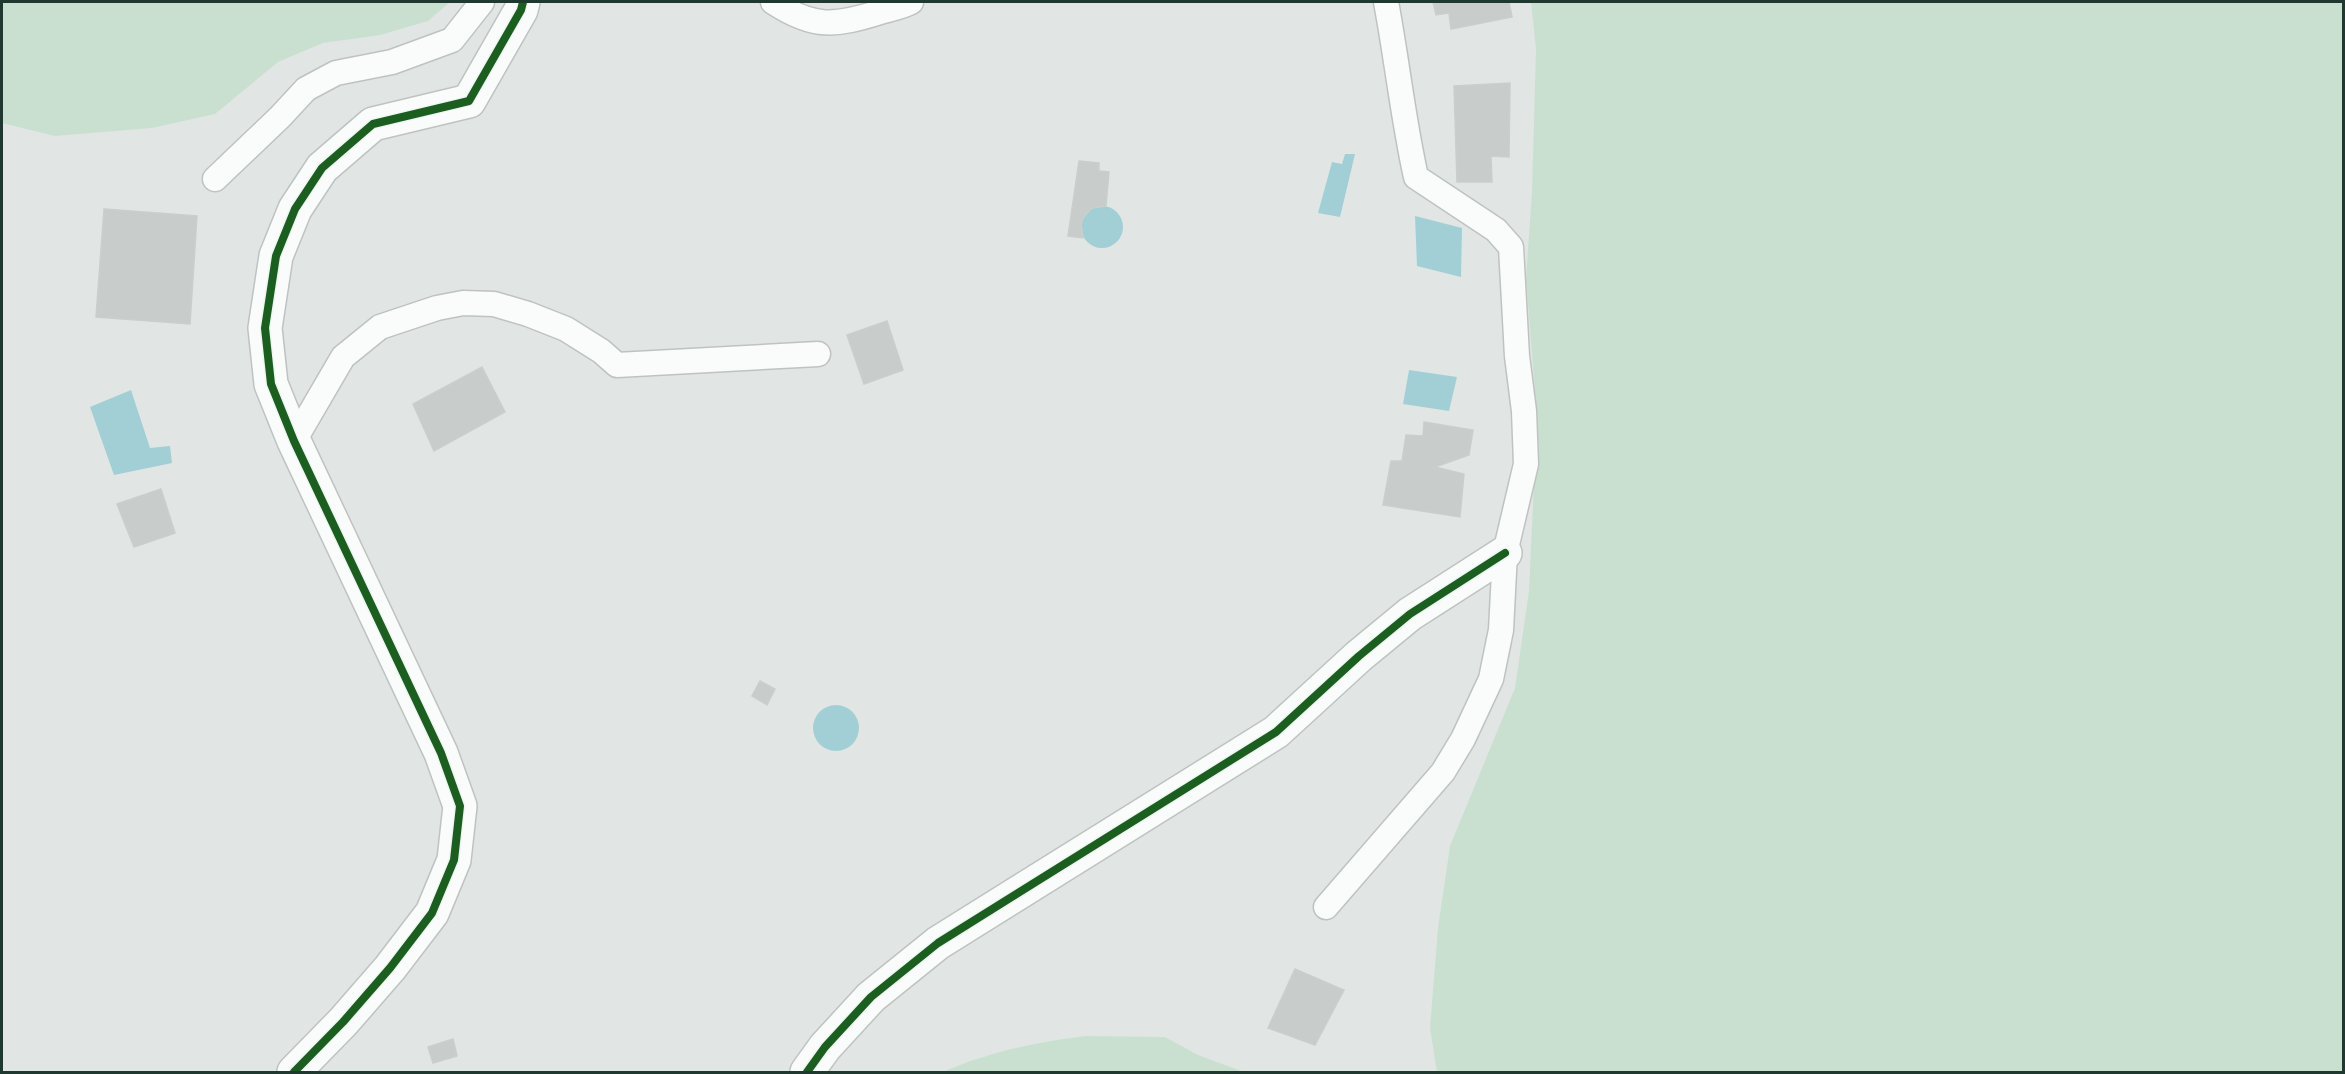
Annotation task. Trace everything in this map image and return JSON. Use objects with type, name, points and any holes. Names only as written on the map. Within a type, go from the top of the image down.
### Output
[{"type":"street","points":[[294,1072],[344,1022],[390,968],[432,913],[453,860],[460,807],[441,753],[294,441],[271,384],[265,328],[276,256],[295,209],[322,168],[373,124],[469,100],[521,10],[523,2]]},
{"type":"street","points":[[807,1072],[825,1047],[871,997],[938,943],[1276,732],[1359,656],[1410,614],[1505,553]]},
{"type":"lane","points":[[215,179],[306,89],[336,73],[392,62],[452,40],[482,2]]},
{"type":"lane","points":[[774,2],[795,16],[836,13],[860,18],[911,2]]},
{"type":"lane","points":[[1326,907],[1443,772],[1463,739],[1491,679],[1501,630],[1505,553],[1527,464],[1524,411],[1517,356],[1511,247],[1496,230],[1416,177],[1407,134],[1400,72],[1386,2]]},
{"type":"lane","points":[[294,441],[343,357],[380,327],[437,308],[463,303],[494,304],[566,329],[601,351],[617,365],[818,354]]},
{"type":"green space","points":[[2,2],[450,2],[428,21],[380,35],[323,43],[278,62],[215,114],[152,128],[55,136],[2,123]]},
{"type":"green space","points":[[1531,2],[2343,2],[2343,1072],[1437,1072],[1430,1028],[1438,928],[1450,846],[1515,688],[1529,591],[1537,417],[1526,278],[1532,192],[1536,49]]},
{"type":"green space","points":[[1086,1036],[1165,1037],[1198,1055],[1244,1072],[943,1072],[1013,1049]]},
{"type":"water","points":[[1345,154],[1355,154],[1340,217],[1318,213],[1332,162],[1342,164]]},
{"type":"water","points":[[1102,206],[1110,207],[1117,212],[1122,219],[1122,235],[1117,242],[1110,247],[1102,248],[1094,247],[1087,242],[1082,235],[1081,227],[1082,219],[1087,212],[1094,207]]},
{"type":"water","points":[[1415,216],[1462,228],[1461,277],[1417,266]]},
{"type":"water","points":[[1409,370],[1457,377],[1449,411],[1403,404]]},
{"type":"water","points":[[131,390],[150,448],[170,446],[172,463],[114,475],[90,407]]},
{"type":"water","points":[[836,705],[852,712],[859,728],[852,744],[836,751],[820,744],[813,728],[820,712]]},
{"type":"building","points":[[1433,2],[1509,2],[1512,17],[1451,29],[1449,13],[1436,15]]},
{"type":"building","points":[[1510,83],[1509,157],[1491,156],[1492,182],[1457,182],[1454,86]]},
{"type":"building","points":[[1079,161],[1099,163],[1099,171],[1109,172],[1106,206],[1092,208],[1083,218],[1081,224],[1083,238],[1068,236]]},
{"type":"building","points":[[104,209],[197,216],[190,324],[96,317]]},
{"type":"building","points":[[887,321],[903,370],[864,384],[847,335]]},
{"type":"building","points":[[482,367],[505,412],[434,451],[413,404]]},
{"type":"building","points":[[1424,422],[1473,430],[1469,455],[1435,467],[1464,474],[1460,517],[1383,505],[1391,461],[1402,461],[1406,435],[1423,436]]},
{"type":"building","points":[[161,489],[175,533],[134,547],[117,504]]},
{"type":"building","points":[[760,681],[775,689],[767,705],[752,696]]},
{"type":"building","points":[[1295,969],[1344,990],[1315,1045],[1268,1028]]},
{"type":"building","points":[[453,1039],[457,1056],[433,1063],[428,1047]]},
{"type":"cycle path","points":[[294,1072],[343,1022],[390,968],[432,913],[454,860],[460,806],[441,753],[294,441],[271,384],[265,328],[276,256],[295,209],[322,168],[373,124],[469,101],[521,10],[523,2]]},
{"type":"cycle path","points":[[807,1072],[825,1047],[871,997],[938,943],[1276,732],[1359,656],[1410,614],[1505,553]]}]
